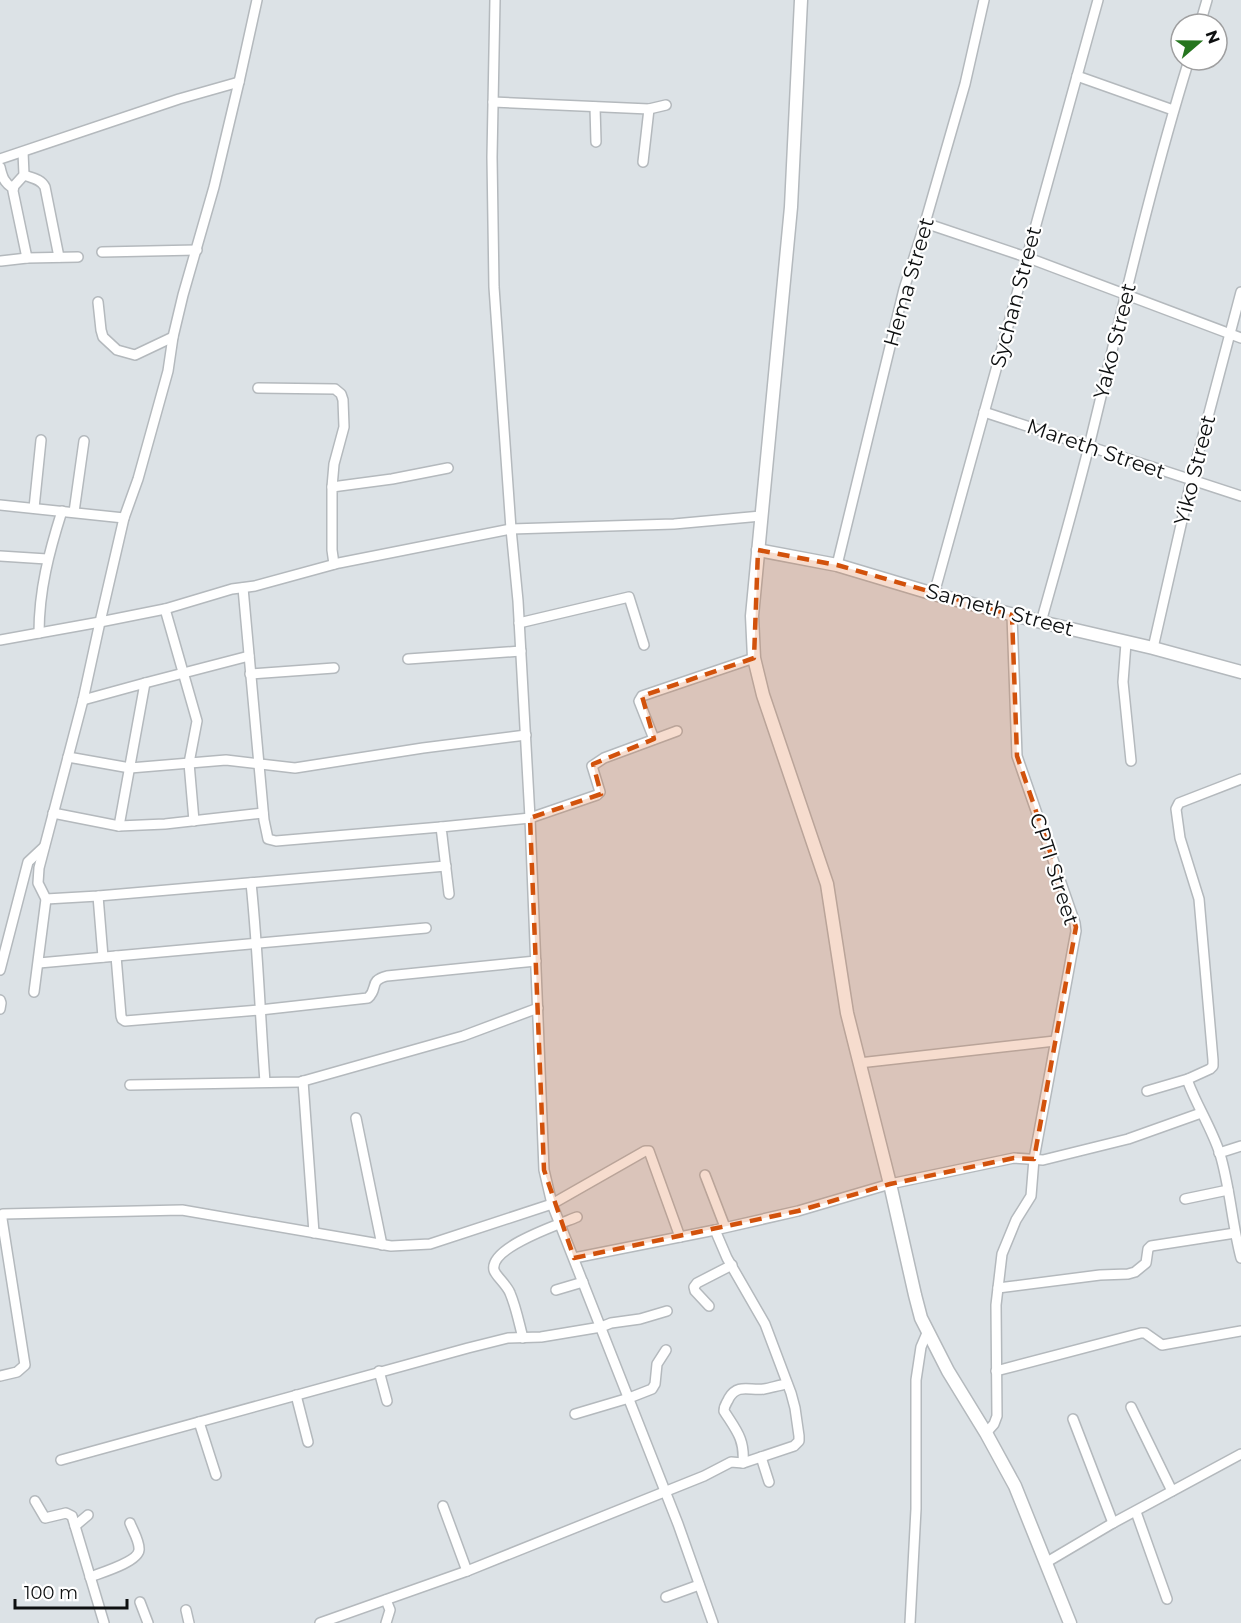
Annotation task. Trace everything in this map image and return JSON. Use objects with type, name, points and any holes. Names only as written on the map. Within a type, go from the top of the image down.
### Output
[{"type":"street","points":[[34,992],[46,898],[38,883],[44,847],[84,700],[124,518],[138,479],[168,371],[183,295],[214,187],[257,0]]},
{"type":"street","points":[[495,0],[492,157],[494,287],[519,623],[530,818],[544,1170],[552,1204],[629,1398],[713,1623]]},
{"type":"street","points":[[801,0],[791,207],[752,616],[753,658],[762,695],[826,884],[847,1013],[915,1295],[927,1333],[1015,1486],[1070,1623]]},
{"type":"street","name":"Hema Street","points":[[837,565],[904,289],[965,84],[984,0]]},
{"type":"street","name":"Sychan Street","points":[[934,594],[1098,0]]},
{"type":"street","name":"Yako Street","points":[[1041,622],[1089,446],[1173,110],[1185,72]]},
{"type":"street","points":[[1077,76],[1173,110]]},
{"type":"street","points":[[0,159],[179,99],[239,82]]},
{"type":"street","points":[[493,102],[649,109],[666,105]]},
{"type":"street","points":[[595,107],[596,142]]},
{"type":"street","points":[[643,162],[649,109]]},
{"type":"street","points":[[13,188],[24,175],[23,152]]},
{"type":"street","points":[[0,167],[2,177],[13,188],[27,258]]},
{"type":"street","points":[[24,175],[38,180],[45,187],[58,257]]},
{"type":"street","points":[[925,223],[1026,257],[1241,338]]},
{"type":"street","points":[[102,252],[196,250]]},
{"type":"street","points":[[1,261],[78,257]]},
{"type":"street","name":"Yiko Street","points":[[1153,648],[1191,481],[1241,292]]},
{"type":"street","points":[[98,302],[101,330],[104,337],[117,350],[135,355],[173,337]]},
{"type":"street","points":[[258,388],[334,389],[341,394],[344,427],[334,464],[332,487],[334,564]]},
{"type":"street","name":"Mareth Street","points":[[984,412],[1241,496]]},
{"type":"street","points":[[34,508],[41,440]]},
{"type":"street","points":[[74,512],[84,441]]},
{"type":"street","points":[[332,487],[392,479],[448,468]]},
{"type":"street","points":[[0,505],[124,518]]},
{"type":"street","points":[[39,633],[39,613],[47,559],[62,511]]},
{"type":"street","points":[[0,640],[165,609],[232,589],[255,586],[334,564],[511,529],[674,524],[761,516]]},
{"type":"street","name":"Sameth Street","points":[[758,550],[837,565],[1012,615],[1153,648],[1241,672]]},
{"type":"street","points":[[0,556],[47,559]]},
{"type":"street","points":[[243,588],[258,764],[268,839],[276,841],[530,818],[597,795],[600,788],[593,764],[677,731]]},
{"type":"street","points":[[519,623],[629,597],[644,645]]},
{"type":"street","points":[[165,609],[197,721],[189,763],[195,821]]},
{"type":"street","name":"CPTI Street","points":[[986,1432],[996,1421],[996,1305],[1002,1254],[1016,1221],[1031,1196],[1034,1159],[1076,927],[1017,756],[1012,615]]},
{"type":"street","points":[[1126,643],[1123,682],[1131,761]]},
{"type":"street","points":[[408,659],[520,651]]},
{"type":"street","points":[[84,700],[249,656]]},
{"type":"street","points":[[654,739],[639,701],[642,696],[753,658]]},
{"type":"street","points":[[250,674],[334,668]]},
{"type":"street","points":[[119,826],[145,683]]},
{"type":"street","points":[[68,757],[130,768],[226,760],[295,768],[525,735]]},
{"type":"street","points":[[1147,1091],[1188,1079],[1213,1066],[1199,899],[1180,838],[1176,809],[1179,802],[1241,779]]},
{"type":"street","points":[[53,813],[119,826],[165,824],[263,813]]},
{"type":"street","points":[[441,827],[449,894]]},
{"type":"street","points":[[0,970],[28,862],[44,847]]},
{"type":"street","points":[[46,898],[98,896],[446,866]]},
{"type":"street","points":[[251,883],[258,942],[265,1082]]},
{"type":"street","points":[[98,896],[103,957]]},
{"type":"street","points":[[39,963],[426,928]]},
{"type":"street","points":[[116,956],[121,1016],[125,1021],[368,998],[373,994],[375,982],[387,976],[536,961]]},
{"type":"street","points":[[0,1000],[0,1010]]},
{"type":"street","points":[[129,1085],[303,1081],[463,1036],[538,1008]]},
{"type":"street","points":[[859,1063],[1055,1041]]},
{"type":"street","points":[[1188,1079],[1188,1084],[1220,1153],[1234,1233],[1241,1258]]},
{"type":"street","points":[[303,1081],[314,1233]]},
{"type":"street","points":[[574,1258],[715,1230],[798,1211],[890,1184],[1014,1158],[1044,1160],[1128,1139],[1202,1113]]},
{"type":"street","points":[[356,1118],[382,1245]]},
{"type":"street","points":[[1220,1153],[1241,1146]]},
{"type":"street","points":[[0,1376],[17,1372],[25,1365],[2,1214],[182,1210],[382,1245],[430,1244],[552,1204],[645,1151],[649,1151],[680,1236]]},
{"type":"street","points":[[705,1175],[725,1227]]},
{"type":"street","points":[[1185,1199],[1228,1190]]},
{"type":"street","points":[[523,1338],[511,1295],[493,1268],[495,1262],[512,1245],[577,1217]]},
{"type":"street","points":[[320,1623],[467,1571],[704,1476],[730,1462],[744,1463],[794,1446],[799,1441],[795,1408],[787,1384],[765,1324],[715,1230]]},
{"type":"street","points":[[998,1288],[1100,1275],[1128,1274],[1136,1272],[1146,1263],[1148,1249],[1151,1246],[1234,1233]]},
{"type":"street","points":[[709,1306],[694,1287],[697,1283],[732,1265]]},
{"type":"street","points":[[556,1290],[583,1282]]},
{"type":"street","points":[[61,1460],[380,1371],[508,1338],[541,1337],[601,1327],[667,1311]]},
{"type":"street","points":[[996,1371],[1141,1333],[1145,1333],[1162,1345],[1241,1331]]},
{"type":"street","points":[[910,1623],[916,1509],[916,1380],[921,1347],[927,1333]]},
{"type":"street","points":[[575,1414],[652,1389],[656,1380],[655,1368],[666,1350]]},
{"type":"street","points":[[380,1371],[387,1401]]},
{"type":"street","points":[[744,1463],[741,1437],[724,1411],[724,1407],[738,1389],[756,1390],[787,1384]]},
{"type":"street","points":[[296,1395],[308,1442]]},
{"type":"street","points":[[1131,1407],[1172,1491]]},
{"type":"street","points":[[1073,1419],[1113,1523]]},
{"type":"street","points":[[199,1422],[216,1475]]},
{"type":"street","points":[[761,1457],[769,1482]]},
{"type":"street","points":[[1047,1562],[1113,1523],[1240,1457]]},
{"type":"street","points":[[35,1501],[45,1518],[69,1514],[72,1516],[104,1623]]},
{"type":"street","points":[[443,1506],[467,1571]]},
{"type":"street","points":[[1136,1512],[1167,1599]]},
{"type":"street","points":[[75,1526],[88,1515]]},
{"type":"street","points":[[90,1577],[137,1556],[138,1545],[130,1523]]},
{"type":"street","points":[[666,1597],[699,1585]]},
{"type":"street","points":[[386,1600],[390,1610],[386,1623]]},
{"type":"street","points":[[140,1602],[148,1623]]},
{"type":"street","points":[[186,1610],[189,1623]]},
{"type":"highlighted area","points":[[758,550],[837,565],[1012,615],[1017,756],[1076,927],[1034,1159],[1014,1158],[890,1184],[798,1211],[574,1258],[544,1170],[530,818],[601,794],[593,764],[654,739],[642,696],[754,658]]}]
